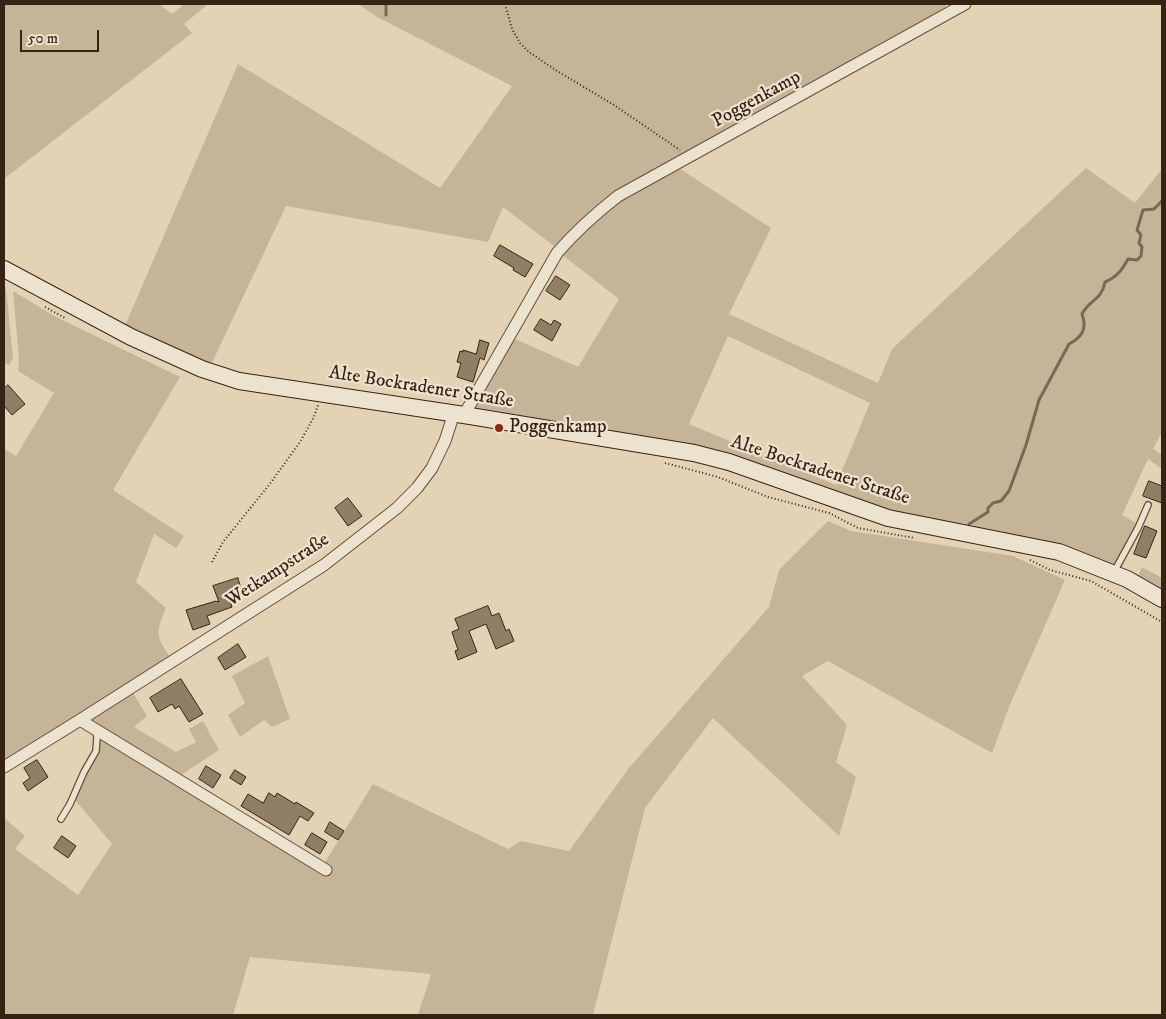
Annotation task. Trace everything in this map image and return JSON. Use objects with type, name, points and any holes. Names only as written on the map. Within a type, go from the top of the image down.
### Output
[{"type":"street","name":"Poggenkamp","points":[[459,414],[557,253],[574,232],[590,218],[618,196],[957,6]]},
{"type":"street","name":"Alte Bockradener Straße","points":[[4,269],[131,337],[202,369],[239,381],[459,414],[694,453],[729,462],[888,518],[1059,552],[1114,573],[1162,599]]},
{"type":"street","name":"Wetkampstraße","points":[[4,767],[324,565],[397,508],[417,488],[432,468],[459,414]]},
{"type":"street","points":[[80,720],[326,870]]},
{"type":"lane","points":[[1114,573],[1148,505]]},
{"type":"lane","points":[[61,819],[96,751],[97,737],[94,728]]},
{"type":"path","points":[[505,4],[512,29],[520,43],[533,56],[614,105],[690,157]]},
{"type":"path","points":[[41,305],[65,318]]},
{"type":"path","points":[[212,562],[223,542],[300,442],[314,417],[321,393]]},
{"type":"path","points":[[660,461],[718,477],[768,497],[829,513],[858,528],[920,539]]},
{"type":"path","points":[[1023,557],[1050,570],[1090,582],[1162,622]]},
{"type":"shaded area","points":[[4,4],[159,4],[172,14],[184,4],[208,4],[184,24],[192,33],[4,179]]},
{"type":"shaded area","points":[[358,4],[946,4],[945,11],[589,213],[554,246],[503,207],[488,242],[286,206],[210,367],[124,328],[238,64],[440,188],[512,86],[377,17]]},
{"type":"shaded area","points":[[677,167],[771,228],[729,314],[878,383],[892,349],[1086,168],[1135,203],[1162,169],[1162,432],[1153,449],[1162,455],[1162,469],[1148,459],[1122,515],[1136,523],[1112,569],[889,516],[693,448],[473,407],[513,338],[578,367],[619,299],[561,254],[577,234],[620,199]],"holes":[[[728,336],[870,403],[836,485],[689,424]]]},
{"type":"shaded area","points":[[4,288],[6,289],[13,358],[9,365],[4,362]]},
{"type":"shaded area","points":[[13,291],[56,317],[180,377],[113,490],[184,536],[176,548],[154,534],[136,582],[166,608],[160,623],[159,634],[162,645],[171,658],[128,685],[147,716],[134,727],[176,752],[196,742],[189,729],[203,721],[219,750],[178,777],[93,724],[87,713],[4,761],[4,449],[16,456],[54,393],[18,371],[19,359]]},
{"type":"shaded area","points":[[828,521],[851,531],[1013,556],[1065,580],[1009,707],[992,753],[828,661],[802,676],[847,725],[836,762],[856,777],[839,836],[713,718],[645,808],[593,1015],[418,1015],[431,974],[250,957],[233,1015],[4,1015],[4,818],[25,836],[15,849],[78,895],[112,844],[75,800],[86,774],[99,752],[100,736],[321,869],[373,784],[508,849],[521,841],[569,851],[629,768],[769,607],[779,570]]},
{"type":"shaded area","points":[[1142,567],[1162,578],[1162,592],[1138,576]]},
{"type":"shaded area","points":[[268,656],[290,719],[272,727],[264,720],[240,737],[228,715],[245,703],[232,676]]},
{"type":"building","points":[[500,245],[533,264],[525,277],[494,256]]},
{"type":"building","points":[[556,276],[570,285],[560,300],[546,291]]},
{"type":"building","points":[[541,319],[551,325],[554,320],[561,324],[552,341],[534,330]]},
{"type":"building","points":[[480,340],[489,343],[484,360],[480,358],[473,382],[457,377],[461,363],[457,362],[460,351],[463,352],[463,350],[476,354]]},
{"type":"building","points":[[8,385],[25,404],[12,415],[4,406],[4,389]]},
{"type":"building","points":[[1149,481],[1162,486],[1162,503],[1143,496]]},
{"type":"building","points":[[348,498],[362,516],[348,526],[335,508]]},
{"type":"building","points":[[1145,526],[1157,531],[1146,558],[1134,554]]},
{"type":"building","points":[[238,578],[242,593],[229,597],[232,607],[207,616],[210,624],[193,630],[186,610],[216,601],[219,602],[213,586]]},
{"type":"building","points":[[488,606],[492,616],[499,613],[506,631],[509,629],[514,641],[496,649],[486,624],[469,631],[477,652],[458,660],[455,651],[458,650],[452,632],[459,629],[455,619]]},
{"type":"building","points":[[238,644],[246,657],[225,670],[218,658]]},
{"type":"building","points":[[181,679],[203,714],[189,722],[179,706],[175,709],[172,704],[158,712],[150,698]]},
{"type":"building","points":[[37,760],[48,777],[28,791],[23,783],[30,778],[24,768]]},
{"type":"building","points":[[206,766],[221,775],[213,788],[199,779]]},
{"type":"building","points":[[235,770],[246,777],[241,785],[230,778]]},
{"type":"building","points":[[269,793],[275,797],[277,793],[314,813],[308,821],[300,816],[289,835],[241,806],[248,794],[263,803]]},
{"type":"building","points":[[330,822],[344,831],[338,840],[325,832]]},
{"type":"building","points":[[312,833],[327,842],[320,854],[305,845]]},
{"type":"building","points":[[62,836],[76,846],[68,858],[54,848]]},
{"type":"waterway","points":[[386,4],[386,15]]},
{"type":"waterway","points":[[969,524],[988,512],[988,508],[993,503],[1001,501],[1009,491],[1026,445],[1039,400],[1069,344],[1083,332],[1082,314],[1101,293],[1105,282],[1119,273],[1128,259],[1137,260],[1141,256],[1142,247],[1139,243],[1141,235],[1137,230],[1143,210],[1154,209],[1162,201]]},
{"type":"place","name":"Poggenkamp","points":[[499,428]]}]
